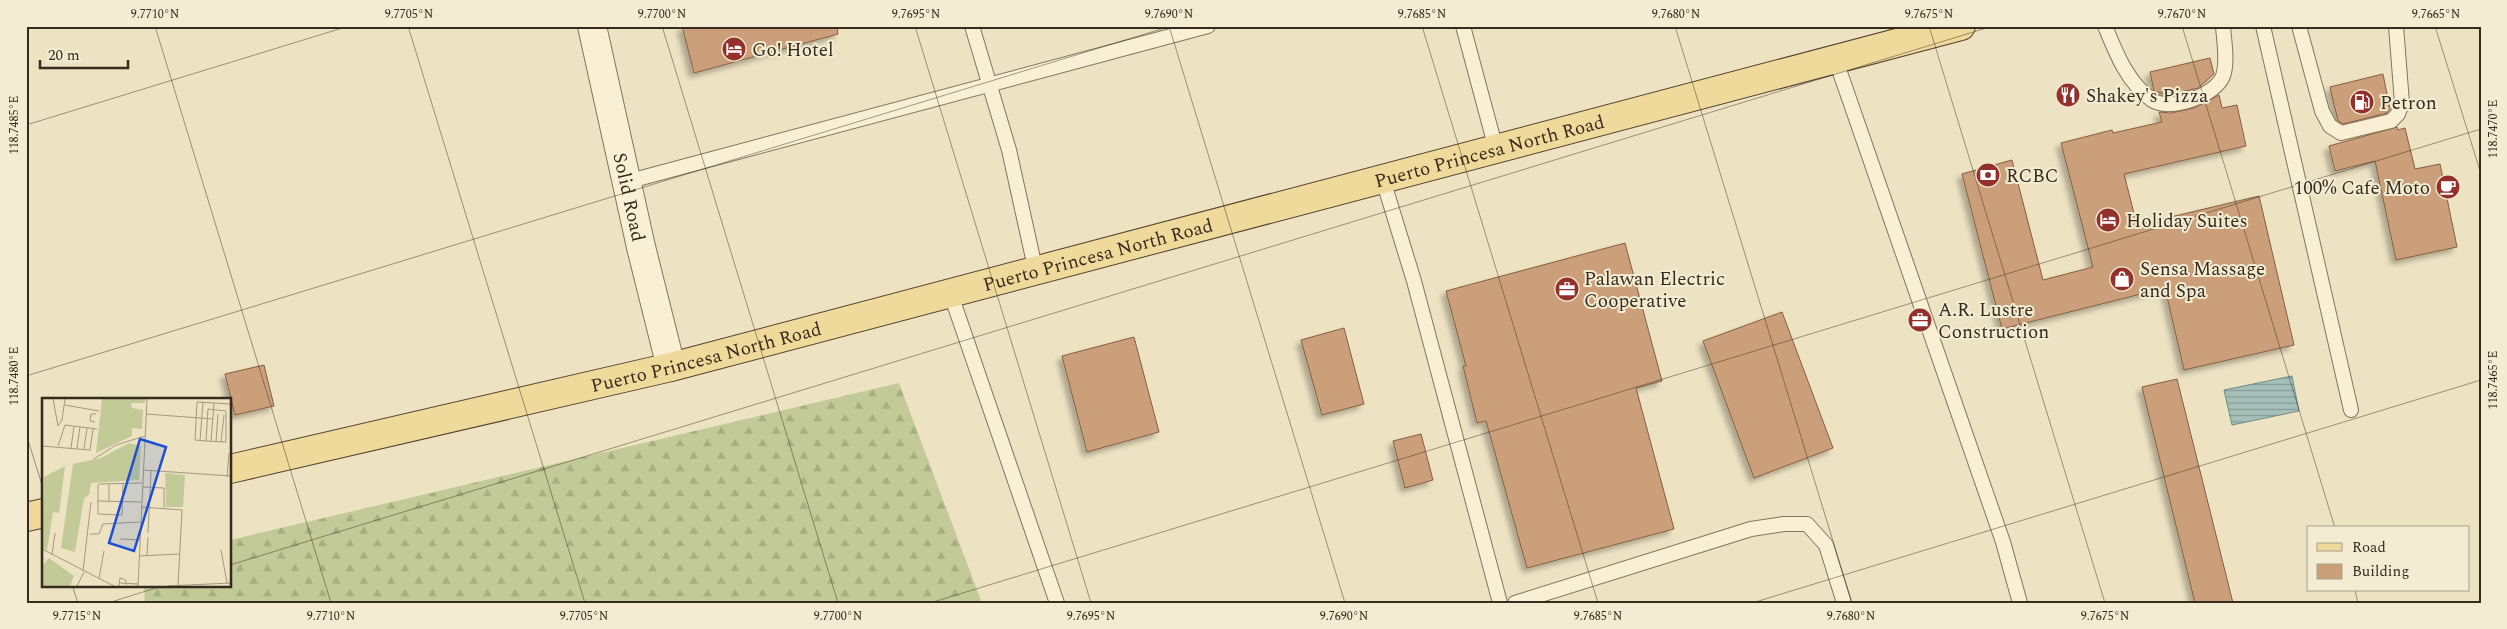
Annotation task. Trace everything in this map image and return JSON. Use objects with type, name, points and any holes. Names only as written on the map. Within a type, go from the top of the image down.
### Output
[{"type":"main road","name":"Puerto Princesa North Road","points":[[231,470],[672,366],[950,292],[1036,272],[1961,26]]},
{"type":"main road","points":[[26,517],[42,513]]},
{"type":"street","name":"Solid Road","points":[[592,26],[626,182],[672,366]]},
{"type":"lane","points":[[972,26],[1009,150],[1036,272]]},
{"type":"lane","points":[[626,182],[990,84],[1178,30],[1208,26]]},
{"type":"lane","points":[[1463,26],[1496,149]]},
{"type":"lane","points":[[2105,26],[2124,70],[2153,100],[2167,103],[2196,99],[2211,92],[2223,77],[2223,26]]},
{"type":"lane","points":[[2263,26],[2350,410]]},
{"type":"lane","points":[[2299,26],[2322,111],[2330,126],[2341,133],[2391,122],[2398,114],[2402,103],[2396,26]]},
{"type":"lane","points":[[1835,58],[2003,542],[2020,603]]},
{"type":"lane","points":[[1383,180],[1414,281],[1500,603]]},
{"type":"lane","points":[[950,292],[1057,603]]},
{"type":"lane","points":[[1515,603],[1751,529],[1784,524],[1807,524],[1826,545],[1844,603]]},
{"type":"green space","points":[[899,383],[982,603],[145,603],[144,586],[231,586],[231,540]]},
{"type":"water","points":[[2292,376],[2299,411],[2232,425],[2224,390]]},
{"type":"building","name":"Go! Hotel","points":[[682,26],[837,26],[838,34],[694,73]]},
{"type":"building","points":[[2210,58],[2214,74],[2198,88],[2169,95],[2154,91],[2150,72]]},
{"type":"building","name":"Petron","points":[[2383,74],[2390,109],[2387,113],[2343,124],[2338,121],[2330,87]]},
{"type":"building","points":[[2219,95],[2222,108],[2237,105],[2246,146],[2124,174],[2137,225],[2259,196],[2294,345],[2184,370],[2165,288],[2002,329],[1962,174],[2012,160],[2043,280],[2093,267],[2061,143],[2112,130],[2113,133],[2162,122],[2159,112],[2171,113],[2194,108]]},
{"type":"building","points":[[2397,127],[2398,130],[2405,128],[2415,169],[2440,164],[2457,247],[2396,260],[2375,161],[2335,171],[2329,146]]},
{"type":"building","points":[[1625,243],[1662,381],[1636,388],[1674,529],[1527,568],[1486,421],[1477,423],[1463,366],[1466,366],[1446,291]]},
{"type":"building","points":[[1782,312],[1833,448],[1754,478],[1703,341]]},
{"type":"building","points":[[1344,328],[1364,404],[1322,415],[1301,340]]},
{"type":"building","points":[[1134,337],[1159,432],[1087,452],[1062,356]]},
{"type":"building","points":[[264,365],[274,406],[235,415],[225,374]]},
{"type":"building","points":[[2177,379],[2233,603],[2195,603],[2142,387]]},
{"type":"building","points":[[1421,434],[1433,480],[1405,488],[1393,441]]},
{"type":"place","name":"Go! Hotel","points":[[734,49]]},
{"type":"place","name":"Shakey's Pizza","points":[[2068,95]]},
{"type":"place","name":"Petron","points":[[2362,102]]},
{"type":"place","name":"RCBC","points":[[1988,175]]},
{"type":"place","name":"100% Cafe Moto","points":[[2448,187]]},
{"type":"place","name":"Holiday Suites","points":[[2108,220]]},
{"type":"place","name":"Sensa Massage and Spa","points":[[2122,279]]},
{"type":"place","name":"Palawan Electric Cooperative","points":[[1567,289]]},
{"type":"place","name":"A.R. Lustre Construction","points":[[1920,320]]}]
